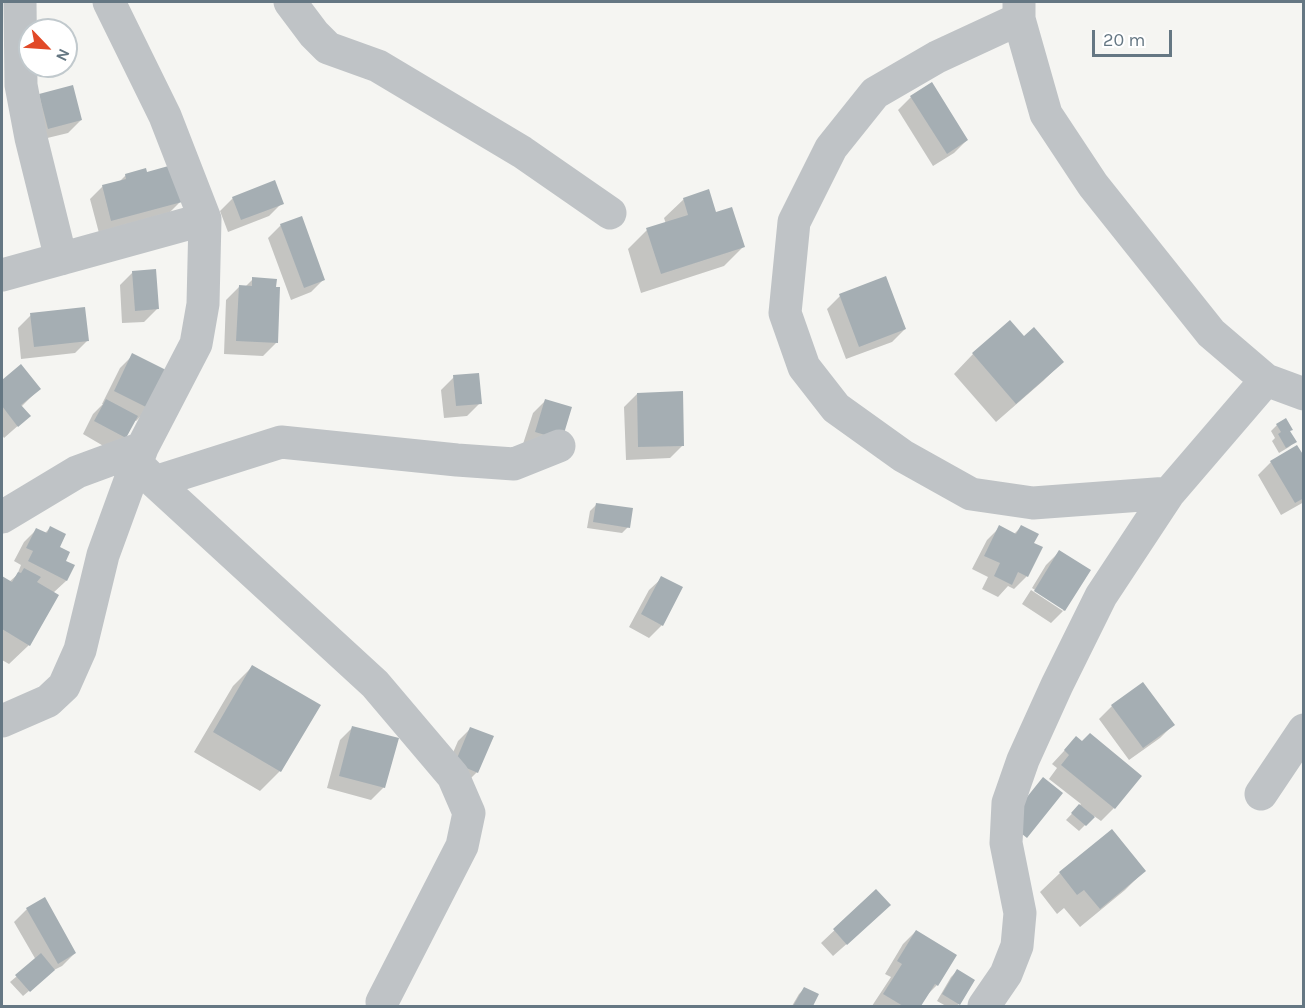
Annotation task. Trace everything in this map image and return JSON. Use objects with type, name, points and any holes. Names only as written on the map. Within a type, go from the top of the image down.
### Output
[{"type":"street","points":[[20,2],[21,85],[31,138],[61,259]]},
{"type":"street","points":[[2,721],[48,701],[64,686],[80,650],[103,555],[196,344],[203,304],[205,219],[165,116],[109,2]]},
{"type":"street","points":[[290,2],[314,34],[328,48],[378,66],[522,152],[610,213]]},
{"type":"street","points":[[1169,493],[1033,503],[971,494],[903,456],[836,408],[804,367],[785,313],[794,222],[831,147],[875,93],[1019,10],[1046,114],[1093,185],[1211,333],[1266,380],[1304,394]]},
{"type":"street","points":[[2,275],[205,219]]},
{"type":"street","points":[[984,1006],[1006,974],[1017,946],[1020,913],[1006,843],[1008,803],[1057,685],[1101,596],[1169,493],[1266,380]]},
{"type":"street","points":[[2,517],[77,472],[144,465],[280,442],[514,464],[559,447]]},
{"type":"street","points":[[144,465],[375,684],[453,776],[470,813],[462,846],[382,1002]]},
{"type":"street","points":[[1261,794],[1304,730]]},
{"type":"building","points":[[932,82],[968,140],[947,154],[910,96]]},
{"type":"building","points":[[73,85],[82,120],[48,129],[39,94]]},
{"type":"building","points":[[172,165],[182,202],[111,221],[102,185],[126,179],[125,174],[146,168],[147,172]]},
{"type":"building","points":[[275,180],[284,204],[241,220],[232,197]]},
{"type":"building","points":[[709,189],[716,212],[732,207],[745,247],[661,274],[646,228],[688,215],[683,198]]},
{"type":"building","points":[[302,216],[325,280],[304,288],[280,224]]},
{"type":"building","points":[[156,269],[159,309],[135,311],[132,271]]},
{"type":"building","points":[[886,276],[906,329],[859,347],[839,294]]},
{"type":"building","points":[[252,277],[277,279],[276,287],[280,287],[278,343],[236,341],[239,285],[252,286]]},
{"type":"building","points":[[85,307],[89,341],[34,347],[30,313]]},
{"type":"building","points":[[1010,320],[1024,336],[1034,327],[1064,362],[1016,404],[972,353]]},
{"type":"building","points":[[132,353],[170,372],[150,409],[114,391]]},
{"type":"building","points":[[21,364],[41,389],[21,405],[31,416],[18,427],[2,406],[2,380]]},
{"type":"building","points":[[479,373],[482,404],[456,406],[453,375]]},
{"type":"building","points":[[683,391],[684,446],[638,447],[637,393]]},
{"type":"building","points":[[106,399],[138,416],[126,438],[94,421]]},
{"type":"building","points":[[545,399],[572,407],[562,440],[535,432]]},
{"type":"building","points":[[1286,418],[1297,442],[1286,448],[1278,434],[1281,432],[1276,424]]},
{"type":"building","points":[[1297,445],[1304,456],[1304,498],[1295,503],[1270,461]]},
{"type":"building","points":[[596,503],[633,508],[630,528],[593,522]]},
{"type":"building","points":[[999,525],[1016,534],[1021,525],[1039,534],[1034,543],[1043,547],[1028,577],[1018,572],[1012,585],[994,576],[1000,563],[984,556]]},
{"type":"building","points":[[50,526],[66,534],[60,547],[70,552],[66,561],[75,565],[67,581],[28,561],[33,551],[26,548],[36,528],[47,533]]},
{"type":"building","points":[[1059,550],[1091,570],[1065,611],[1034,591]]},
{"type":"building","points":[[24,568],[41,577],[37,582],[59,595],[30,646],[2,629],[2,576],[12,582],[18,572],[21,573]]},
{"type":"building","points":[[661,576],[683,587],[663,626],[641,614]]},
{"type":"building","points":[[252,665],[321,705],[281,772],[213,732]]},
{"type":"building","points":[[1143,682],[1175,725],[1143,748],[1111,705]]},
{"type":"building","points":[[352,726],[399,738],[385,788],[339,776]]},
{"type":"building","points":[[470,727],[494,736],[478,773],[455,763]]},
{"type":"building","points":[[1090,733],[1142,776],[1115,809],[1061,765],[1069,755],[1064,750],[1076,736],[1082,741]]},
{"type":"building","points":[[1043,777],[1063,793],[1027,838],[1007,822]]},
{"type":"building","points":[[1079,804],[1095,817],[1086,826],[1071,813]]},
{"type":"building","points":[[1112,829],[1146,871],[1100,909],[1084,890],[1077,895],[1059,872]]},
{"type":"building","points":[[876,889],[891,905],[847,945],[833,929]]},
{"type":"building","points":[[45,897],[76,953],[58,964],[26,908]]},
{"type":"building","points":[[916,930],[957,955],[938,986],[935,984],[921,1006],[903,1006],[883,994],[902,964],[897,961]]},
{"type":"building","points":[[41,953],[55,970],[30,992],[15,975]]},
{"type":"building","points":[[957,969],[975,980],[960,1005],[942,994]]},
{"type":"building","points":[[804,987],[819,994],[813,1006],[793,1006]]}]
